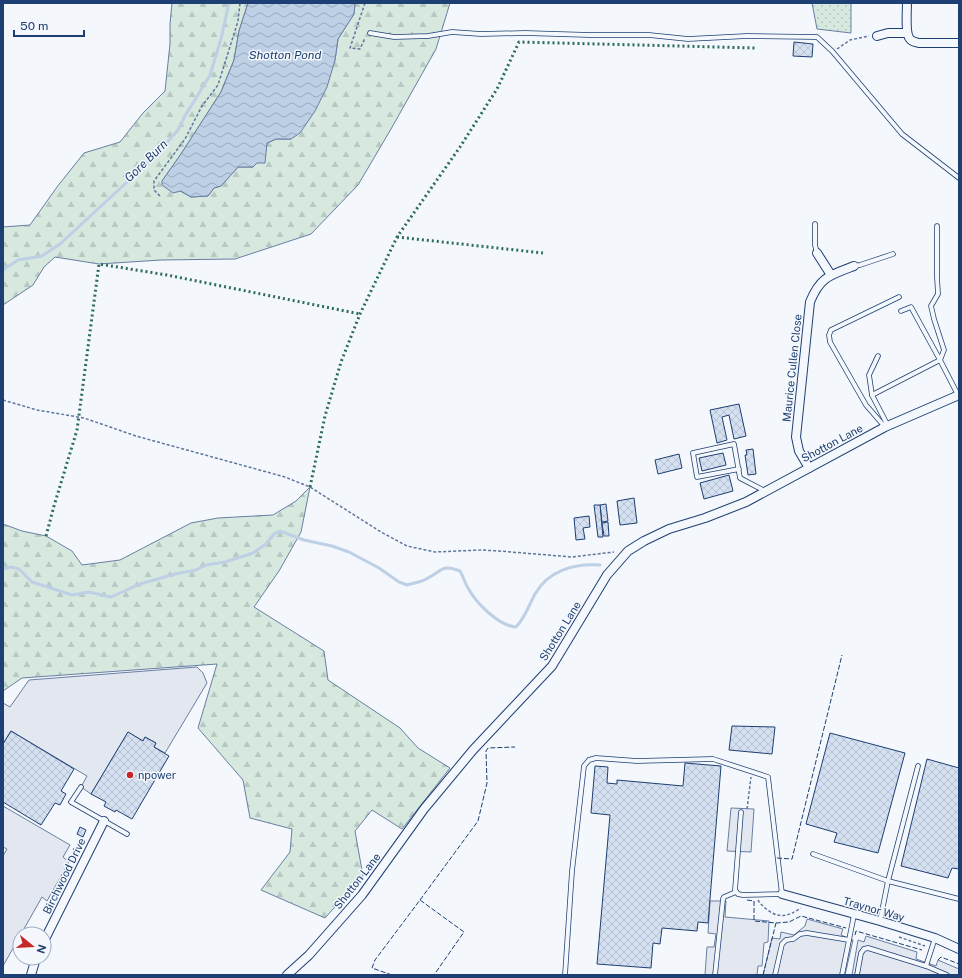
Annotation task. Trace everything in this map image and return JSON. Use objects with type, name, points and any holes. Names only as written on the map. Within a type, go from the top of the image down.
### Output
[{"type":"street","points":[[908,3],[907,33],[910,39],[914,42],[959,43]]},
{"type":"street","points":[[877,36],[888,33],[907,33]]},
{"type":"street","points":[[817,252],[831,275]]},
{"type":"street","name":"Maurice Cullen Close","points":[[809,468],[799,451],[796,437],[810,302],[815,289],[822,281],[831,275],[854,266]]},
{"type":"street","name":"Shotton Lane","points":[[287,975],[309,955],[362,896],[424,809],[473,750],[552,666],[607,575],[628,551],[644,541],[670,529],[705,518],[746,502],[887,426],[958,395]]},
{"type":"street","name":"Birchwood Drive","points":[[52,926],[104,821]]},
{"type":"street","name":"Traynor Way","points":[[782,894],[880,921],[935,938],[959,948]]},
{"type":"lane","points":[[370,34],[394,37],[428,36],[452,32],[481,34],[649,36],[688,39],[747,36],[817,37],[832,51],[902,134],[959,178]]},
{"type":"lane","points":[[815,224],[815,246],[817,252]]},
{"type":"lane","points":[[872,395],[940,360],[944,350],[931,306],[938,294],[936,277],[937,226]]},
{"type":"lane","points":[[854,266],[893,254]]},
{"type":"lane","points":[[887,426],[866,405],[830,342],[829,335],[831,330],[899,297]]},
{"type":"lane","points":[[901,311],[911,307],[958,395]]},
{"type":"lane","points":[[878,356],[869,375],[872,395],[887,426]]},
{"type":"lane","points":[[739,469],[697,477],[693,454],[734,444],[739,469],[740,478],[765,491]]},
{"type":"lane","points":[[565,975],[572,871],[584,766],[589,760],[596,758],[636,761],[714,759],[768,777],[782,894],[749,896],[736,892],[724,897],[715,975]]},
{"type":"lane","points":[[880,921],[888,881],[918,766]]},
{"type":"lane","points":[[81,787],[71,802],[127,834]]},
{"type":"lane","points":[[736,892],[734,887],[741,812]]},
{"type":"lane","points":[[812,854],[888,881],[959,899]]},
{"type":"lane","points":[[842,975],[854,915]]},
{"type":"lane","points":[[775,975],[782,944],[786,940],[793,939],[800,934],[807,934],[849,940]]},
{"type":"lane","points":[[926,966],[935,938]]},
{"type":"lane","points":[[857,975],[861,953],[864,949],[868,948],[926,966],[947,975]]},
{"type":"path","points":[[160,196],[154,190],[154,181],[185,139],[202,106],[218,85],[238,21],[240,3]]},
{"type":"path","points":[[365,3],[350,48],[360,49],[367,33],[370,34]]},
{"type":"path","points":[[832,51],[850,40],[877,36]]},
{"type":"path","points":[[3,400],[37,410],[84,418],[136,436],[285,477],[310,488],[381,532],[407,546],[435,552],[493,550],[572,557],[628,551]]},
{"type":"path","points":[[740,819],[747,813],[751,771]]},
{"type":"green space","points":[[172,3],[248,3],[239,31],[234,60],[221,92],[162,181],[191,197],[208,196],[214,188],[221,186],[238,167],[253,167],[265,155],[267,143],[276,139],[291,139],[335,60],[338,39],[354,14],[355,3],[450,3],[436,49],[358,185],[311,234],[235,259],[161,260],[99,264],[55,257],[44,267],[33,285],[3,305],[3,227],[30,225],[57,187],[84,153],[120,142],[143,113],[165,91],[170,44]]},
{"type":"green space","points":[[812,3],[851,3],[851,33],[817,29]]},
{"type":"green space","points":[[310,487],[301,532],[279,571],[254,607],[324,651],[328,680],[400,728],[418,748],[450,768],[402,829],[372,810],[355,831],[363,876],[325,918],[261,890],[290,852],[292,829],[250,818],[243,780],[198,728],[217,664],[22,678],[3,691],[3,524],[22,531],[46,536],[72,551],[82,565],[120,560],[191,523],[218,518],[273,515],[296,501]]},
{"type":"shaded area","points":[[197,667],[203,673],[207,683],[165,753],[154,747],[156,743],[145,737],[143,741],[128,732],[91,794],[81,787],[87,776],[11,731],[3,744],[3,703],[10,707],[29,680]]},
{"type":"shaded area","points":[[3,806],[70,845],[63,857],[69,862],[47,901],[42,897],[26,926],[12,926],[12,950],[3,966],[3,856],[7,849],[3,847]]},
{"type":"shaded area","points":[[731,808],[754,809],[751,852],[727,851]]},
{"type":"shaded area","points":[[710,901],[726,901],[725,917],[769,921],[768,942],[764,943],[762,966],[758,966],[757,975],[705,975],[707,947],[714,947],[716,934],[708,933]]},
{"type":"shaded area","points":[[807,919],[843,929],[841,935],[853,940],[845,975],[763,975],[772,938],[780,939],[781,932],[794,935],[805,926]]},
{"type":"shaded area","points":[[866,936],[917,952],[916,959],[936,966],[938,960],[959,969],[959,975],[852,975],[858,940],[864,942]]},
{"type":"water","name":"Shotton Pond","points":[[248,3],[355,3],[354,14],[338,39],[335,60],[327,87],[315,111],[300,133],[291,139],[276,139],[267,143],[265,163],[257,163],[253,167],[238,167],[221,186],[214,188],[208,196],[191,197],[181,191],[173,193],[162,185],[162,181],[221,92],[234,60],[239,31]]},
{"type":"building","points":[[794,42],[813,44],[812,57],[793,56]]},
{"type":"building","points":[[739,404],[746,436],[734,439],[729,415],[722,417],[727,440],[717,443],[710,410]]},
{"type":"building","points":[[753,449],[756,474],[748,475],[745,455],[747,455],[746,450]]},
{"type":"building","points":[[723,453],[726,465],[702,471],[699,458]]},
{"type":"building","points":[[679,454],[682,468],[658,474],[655,460]]},
{"type":"building","points":[[729,475],[733,491],[704,499],[700,483]]},
{"type":"building","points":[[634,498],[637,523],[620,525],[617,501]]},
{"type":"building","points":[[606,504],[608,521],[602,522],[600,505]]},
{"type":"building","points":[[594,505],[600,505],[603,537],[598,537]]},
{"type":"building","points":[[589,516],[590,527],[583,528],[585,539],[576,540],[574,518]]},
{"type":"building","points":[[608,522],[609,536],[604,536],[602,523]]},
{"type":"building","points":[[732,726],[775,727],[772,754],[729,750]]},
{"type":"building","points":[[11,731],[74,769],[61,791],[66,794],[60,805],[55,803],[41,825],[3,802],[3,744]]},
{"type":"building","name":"npower","points":[[128,732],[143,741],[145,737],[156,743],[154,747],[169,756],[132,819],[116,810],[115,812],[104,806],[106,802],[91,794]]},
{"type":"building","points":[[830,733],[905,753],[878,853],[834,842],[837,833],[806,824]]},
{"type":"building","points":[[927,759],[959,768],[959,869],[952,868],[948,878],[901,866]]},
{"type":"building","points":[[685,763],[721,766],[708,923],[698,922],[697,931],[662,928],[660,944],[653,943],[651,968],[597,964],[610,815],[591,813],[595,766],[608,767],[607,783],[617,784],[617,780],[683,786]]},
{"type":"building","points":[[80,827],[86,830],[83,837],[77,834]]},
{"type":"waterway","name":"Gore Burn","points":[[3,270],[18,260],[42,256],[60,244],[152,159],[178,130],[210,75],[221,39],[229,3]]},
{"type":"waterway","points":[[3,569],[11,567],[19,569],[32,582],[72,595],[89,592],[111,597],[140,584],[175,574],[196,570],[206,565],[225,562],[253,553],[266,544],[274,534],[280,531],[304,540],[332,546],[349,552],[379,568],[399,582],[407,585],[423,580],[446,568],[460,571],[467,586],[482,607],[502,623],[516,627],[524,616],[540,586],[547,579],[554,574],[571,567],[581,565],[600,565]]},
{"type":"hedge","points":[[310,487],[325,416],[341,362],[360,314],[397,237],[460,147],[497,89],[519,42],[757,48]]},
{"type":"hedge","points":[[397,237],[543,253]]},
{"type":"hedge","points":[[46,536],[77,430],[99,264],[167,275],[360,314]]},
{"type":"fence","points":[[777,858],[792,859],[842,655]]},
{"type":"fence","points":[[420,900],[478,821],[487,783],[486,751],[488,748],[515,747]]},
{"type":"fence","points":[[392,975],[372,968],[375,960],[420,900],[464,932],[434,975]]},
{"type":"fence","points":[[747,900],[754,901],[754,921],[776,923],[789,922],[801,916],[846,928]]},
{"type":"fence","points":[[763,975],[776,923]]},
{"type":"fence","points":[[855,935],[856,931],[922,950]]},
{"type":"fence","points":[[938,960],[941,957],[959,964]]},
{"type":"place","name":"npower","points":[[130,775]]}]
